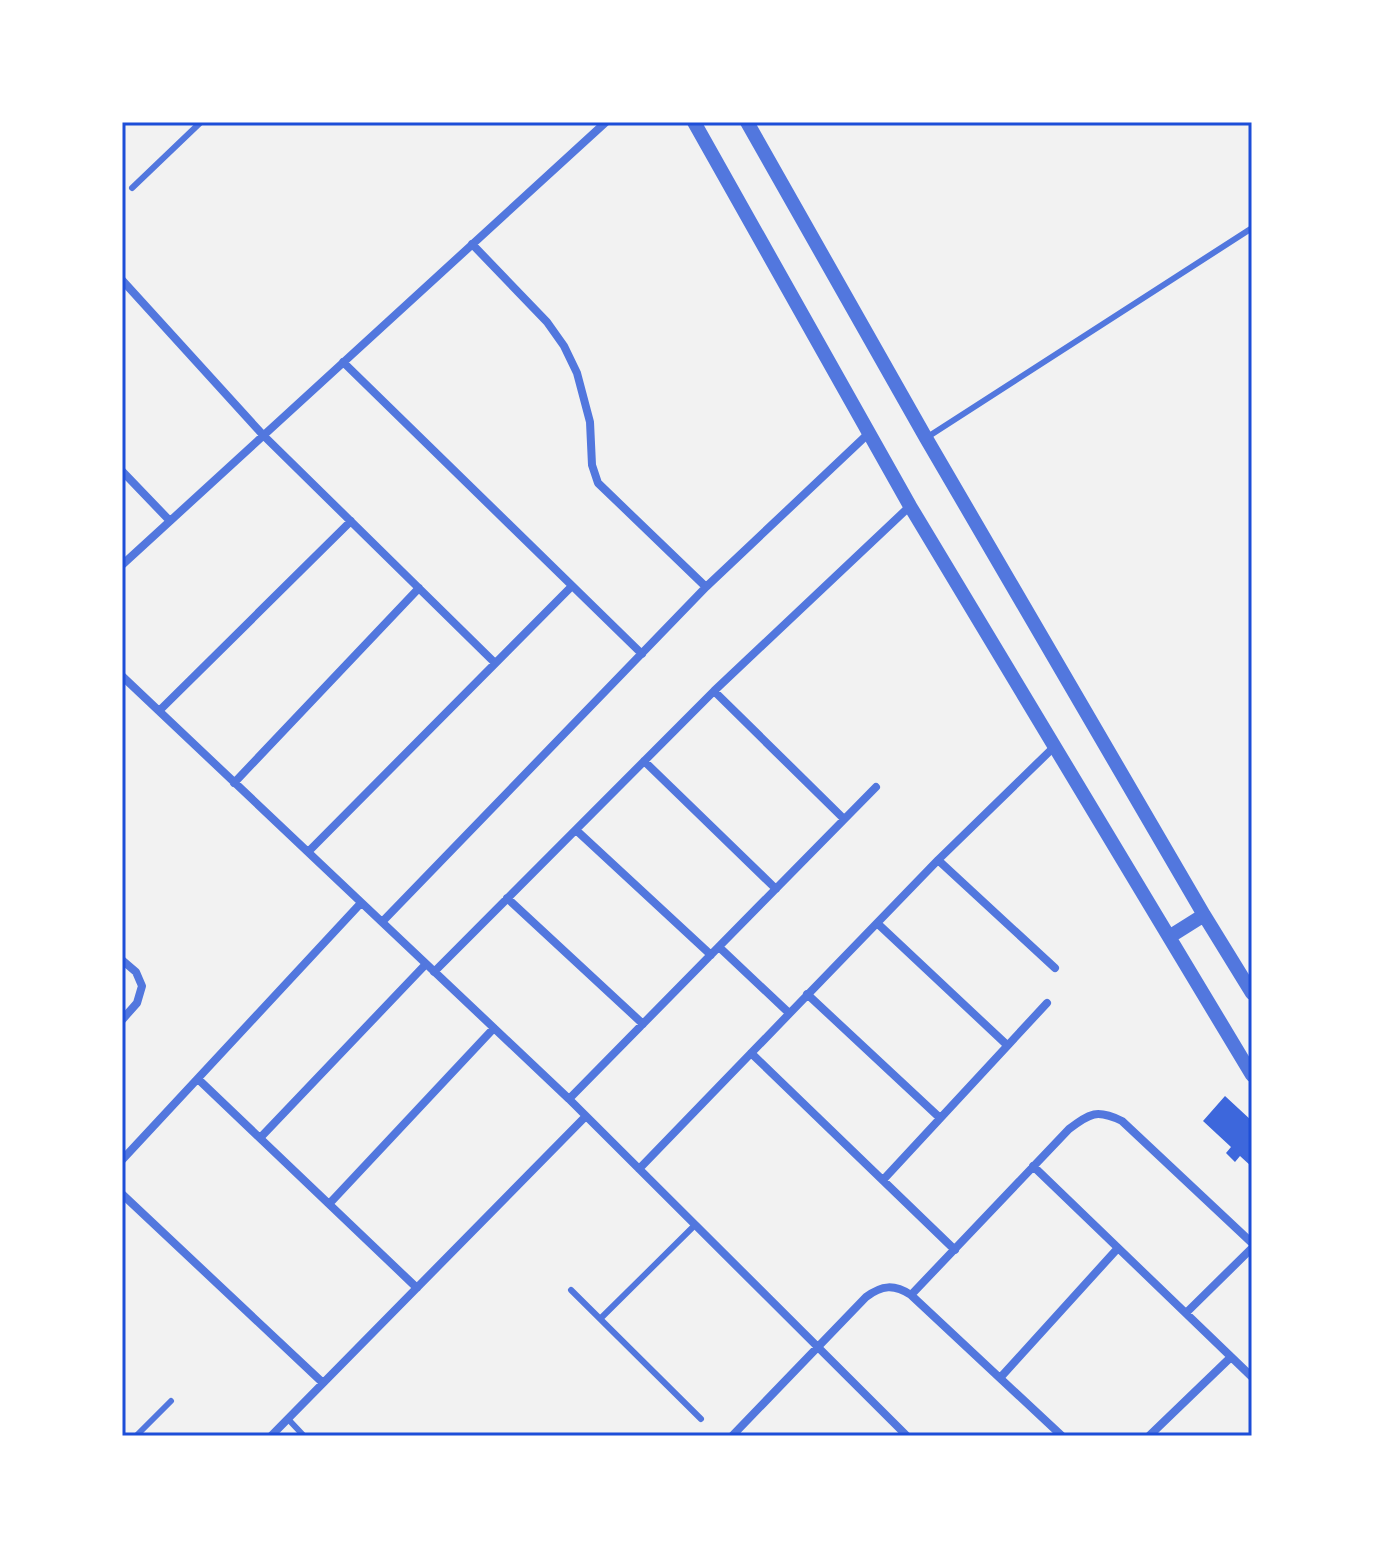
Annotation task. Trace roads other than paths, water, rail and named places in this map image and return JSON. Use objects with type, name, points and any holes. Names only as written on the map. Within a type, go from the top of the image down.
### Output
[{"type":"street","points":[[694,122],[910,506],[1252,1075]]},
{"type":"street","points":[[747,122],[926,438],[1252,993]]},
{"type":"street","points":[[122,565],[603,123]]},
{"type":"street","points":[[472,244],[547,322],[564,346],[577,373],[590,422],[592,465],[598,483],[706,587]]},
{"type":"street","points":[[122,280],[263,435],[495,663]]},
{"type":"street","points":[[343,362],[642,654]]},
{"type":"street","points":[[382,922],[706,587],[870,433]]},
{"type":"street","points":[[122,471],[170,521]]},
{"type":"street","points":[[434,972],[714,691],[910,506]]},
{"type":"street","points":[[159,711],[351,521]]},
{"type":"street","points":[[308,852],[572,586]]},
{"type":"street","points":[[234,783],[419,588]]},
{"type":"street","points":[[122,676],[569,1099],[907,1436]]},
{"type":"street","points":[[714,691],[844,819]]},
{"type":"street","points":[[639,1169],[938,860],[1054,747]]},
{"type":"street","points":[[644,761],[776,889]]},
{"type":"street","points":[[569,1099],[876,787]]},
{"type":"street","points":[[576,830],[711,955]]},
{"type":"street","points":[[938,860],[1055,968]]},
{"type":"street","points":[[507,898],[643,1024]]},
{"type":"street","points":[[122,1160],[361,903]]},
{"type":"street","points":[[1169,937],[1204,915]]},
{"type":"street","points":[[877,923],[1007,1045]]},
{"type":"street","points":[[719,947],[789,1013]]},
{"type":"street","points":[[122,960],[136,972],[142,986],[137,1003],[125,1017]]},
{"type":"street","points":[[260,1138],[426,964]]},
{"type":"street","points":[[807,994],[940,1118]]},
{"type":"street","points":[[883,1180],[1047,1003]]},
{"type":"street","points":[[329,1204],[494,1028]]},
{"type":"street","points":[[751,1053],[955,1250]]},
{"type":"street","points":[[198,1079],[417,1288]]},
{"type":"street","points":[[911,1295],[1069,1129],[1088,1115],[1105,1113],[1122,1121],[1252,1245],[1186,1313]]},
{"type":"street","points":[[271,1436],[585,1117]]},
{"type":"street","points":[[1033,1166],[1252,1377]]},
{"type":"street","points":[[122,1194],[323,1383]]},
{"type":"street","points":[[1000,1378],[1118,1248]]},
{"type":"street","points":[[732,1436],[866,1297],[876,1289],[888,1286],[901,1288],[911,1295],[1062,1436]]},
{"type":"street","points":[[1149,1436],[1231,1357]]},
{"type":"lane","points":[[132,188],[201,122]]},
{"type":"lane","points":[[926,438],[1252,228]]},
{"type":"lane","points":[[600,1319],[695,1225]]},
{"type":"lane","points":[[571,1290],[701,1419]]},
{"type":"lane","points":[[136,1436],[171,1401]]},
{"type":"lane","points":[[288,1419],[304,1436]]}]
